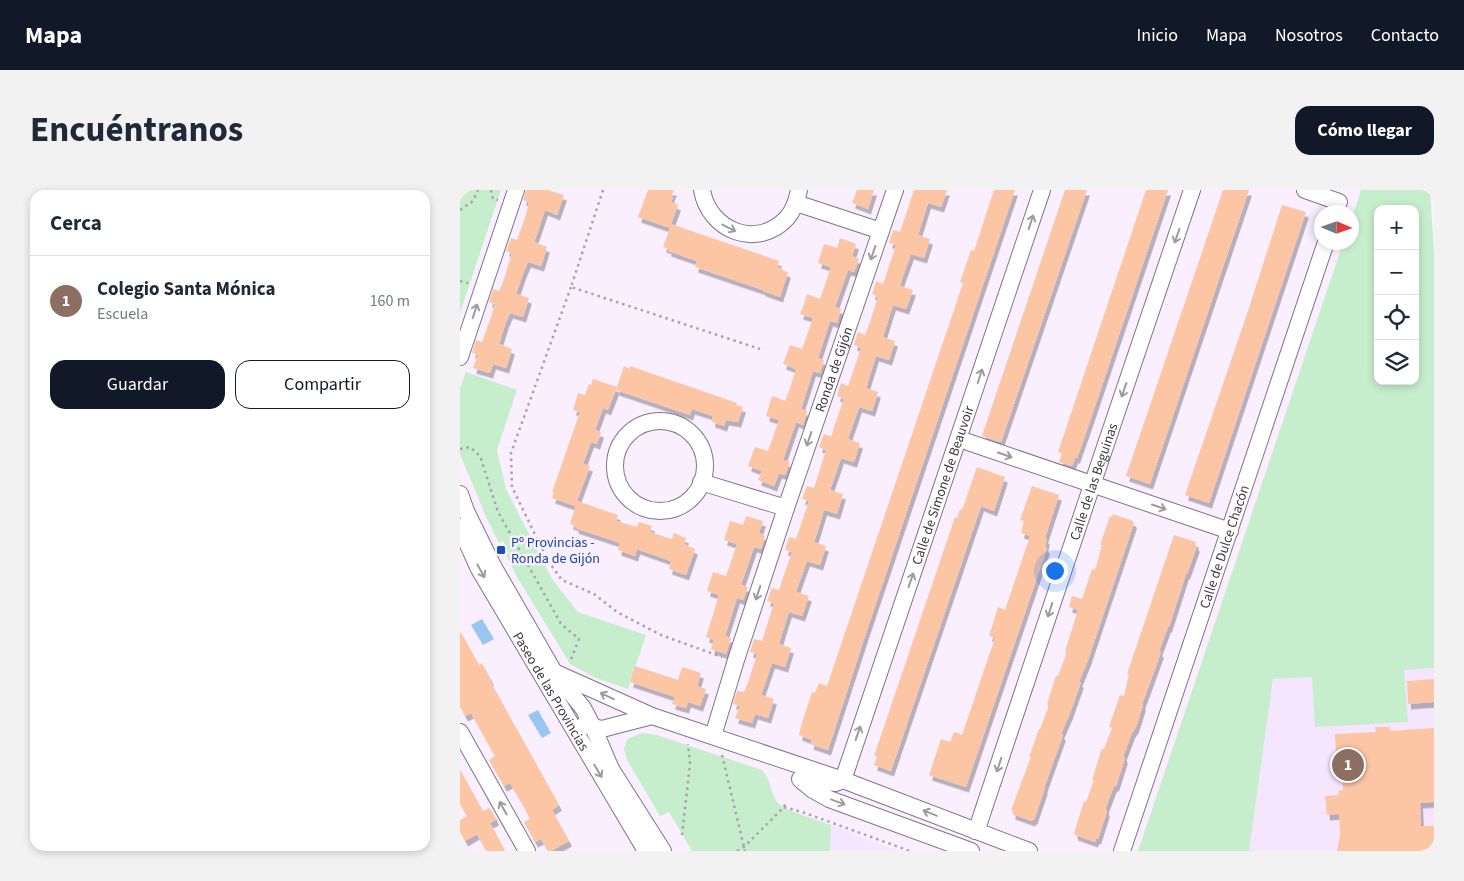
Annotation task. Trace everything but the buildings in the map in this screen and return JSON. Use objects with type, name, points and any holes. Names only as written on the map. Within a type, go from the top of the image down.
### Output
[{"type":"street","points":[[460,357],[516,190]]},
{"type":"street","points":[[702,190],[706,207],[716,220],[729,230],[744,234],[761,234],[776,228],[788,217],[797,197],[881,231]]},
{"type":"street","name":"Ronda de Gijón","points":[[713,736],[786,508],[895,190]]},
{"type":"street","name":"Calle de Simone de Beauvoir","points":[[843,780],[1042,190]]},
{"type":"street","name":"Calle de las Beguinas","points":[[975,831],[1192,190]]},
{"type":"street","points":[[1304,190],[1339,201]]},
{"type":"street","name":"Calle de Dulce Chacón","points":[[1122,851],[1323,250]]},
{"type":"street","points":[[662,421],[676,424],[688,431],[697,441],[703,454],[702,482],[694,494],[684,503],[672,509],[644,508],[632,501],[622,490],[616,478],[615,464],[618,450],[624,438],[635,428],[648,422],[662,421]]},
{"type":"street","points":[[959,439],[1230,532]]},
{"type":"street","points":[[702,482],[786,508]]},
{"type":"street","name":"Paseo de las Provincias","points":[[460,494],[466,511],[493,566],[561,668],[583,708],[604,727]]},
{"type":"street","name":"Paseo de las Provincias","points":[[460,528],[479,568],[646,851]]},
{"type":"street","points":[[561,668],[652,716],[843,780],[1029,851]]},
{"type":"street","points":[[564,714],[580,724],[604,727],[652,716]]},
{"type":"street","points":[[604,727],[611,747],[611,769],[663,851]]},
{"type":"street","points":[[460,732],[526,851]]},
{"type":"street","points":[[769,756],[813,790],[829,799],[971,851]]},
{"type":"street","points":[[800,779],[836,783],[843,780]]},
{"type":"path","points":[[460,210],[473,201],[478,190]]},
{"type":"path","points":[[491,190],[493,198],[500,201]]},
{"type":"path","points":[[603,190],[571,287],[511,454],[512,486],[548,561],[562,580],[594,594],[617,612],[661,635],[724,658]]},
{"type":"path","points":[[460,281],[472,284]]},
{"type":"path","points":[[571,287],[760,349]]},
{"type":"path","points":[[460,449],[470,448],[480,456],[498,512],[561,624],[579,639],[561,668]]},
{"type":"path","points":[[682,835],[690,764],[688,742]]},
{"type":"path","points":[[721,754],[744,849]]},
{"type":"path","points":[[737,851],[744,849],[784,807],[786,801]]},
{"type":"path","points":[[784,807],[910,851]]},
{"type":"shaded area","points":[[1434,668],[1434,851],[1249,851],[1273,679]]},
{"type":"shaded area","points":[[831,825],[898,851],[830,851]]},
{"type":"green space","points":[[460,190],[501,190],[460,313]]},
{"type":"green space","points":[[1361,190],[1430,190],[1434,253],[1434,668],[1404,670],[1408,722],[1315,727],[1312,677],[1273,679],[1249,851],[1138,851],[1341,250],[1359,250],[1359,205],[1356,205]]},
{"type":"green space","points":[[466,372],[517,390],[497,450],[506,489],[552,579],[578,612],[646,635],[628,689],[596,678],[570,664],[517,577],[506,555],[509,553],[503,541],[499,543],[460,454],[460,388]]},
{"type":"green space","points":[[642,733],[657,735],[762,770],[767,777],[777,802],[794,812],[831,825],[830,851],[692,851],[669,812],[660,816],[627,760],[624,749],[627,739]]},
{"type":"water","points":[[482,619],[494,639],[483,645],[471,625]]},
{"type":"water","points":[[538,710],[551,733],[542,738],[528,715]]},
{"type":"place","name":"Pº Provincias - Ronda de Gijón","points":[[501,550]]},
{"type":"place","name":"Colegio Santa Mónica","points":[[1348,765]]}]
